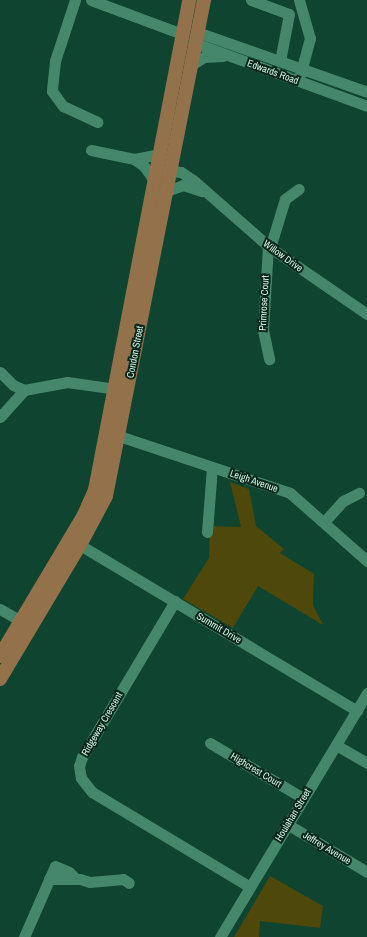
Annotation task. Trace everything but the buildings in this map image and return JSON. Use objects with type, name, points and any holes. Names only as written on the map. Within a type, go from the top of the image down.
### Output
[{"type":"main road","name":"Condon Street","points":[[0,679],[80,545],[106,496],[119,436],[122,390],[151,205],[189,0]]},
{"type":"main road","name":"Condon Street","points":[[0,656],[92,497],[122,390],[166,191],[204,0]]},
{"type":"main road","name":"Edwards Road","points":[[182,34],[196,38]]},
{"type":"main road","points":[[151,205],[163,175],[170,171]]},
{"type":"street","points":[[75,0],[55,61],[52,91],[62,106],[97,122]]},
{"type":"street","name":"Edwards Road","points":[[91,0],[182,34]]},
{"type":"street","points":[[251,0],[289,14],[280,61]]},
{"type":"street","points":[[298,82],[310,38],[300,0]]},
{"type":"street","name":"Edwards Road","points":[[196,38],[232,57],[367,106]]},
{"type":"street","name":"Edwards Road","points":[[196,38],[280,61],[367,92]]},
{"type":"street","points":[[191,65],[207,56],[232,57]]},
{"type":"street","points":[[91,150],[134,159],[160,154]]},
{"type":"street","points":[[134,159],[144,166],[155,182]]},
{"type":"street","name":"Willow Drive","points":[[170,171],[181,172],[204,192],[227,208],[269,247],[367,314]]},
{"type":"street","name":"Willow Drive","points":[[166,191],[183,185],[204,192]]},
{"type":"street","name":"Primrose Court","points":[[270,359],[263,330],[269,247],[284,199],[299,189]]},
{"type":"street","points":[[0,372],[13,385],[24,390],[67,382],[122,390]]},
{"type":"street","points":[[0,417],[24,390]]},
{"type":"street","name":"Leigh Avenue","points":[[119,436],[290,493],[367,561]]},
{"type":"street","points":[[207,532],[212,466]]},
{"type":"street","points":[[324,522],[343,501],[359,493]]},
{"type":"street","name":"Summit Drive","points":[[80,545],[357,711]]},
{"type":"street","name":"Ridgeway Crescent","points":[[174,601],[82,757],[79,766],[81,778],[92,792],[250,887]]},
{"type":"street","points":[[0,609],[21,621]]},
{"type":"street","name":"Houlahan Street","points":[[220,937],[302,798],[367,694]]},
{"type":"street","name":"Highcrest Court","points":[[210,743],[302,798]]},
{"type":"street","points":[[336,745],[367,763]]},
{"type":"street","name":"Jeffrey Avenue","points":[[287,824],[367,872]]},
{"type":"street","points":[[24,937],[55,866],[69,872],[76,879],[90,882],[123,879],[130,883]]},
{"type":"shaded area","points":[[230,482],[249,489],[256,526],[284,549],[280,553],[314,574],[313,605],[323,625],[258,586],[233,628],[183,599],[209,558],[210,526],[241,527]]},
{"type":"shaded area","points":[[270,876],[323,906],[320,928],[260,921],[259,937],[234,937]]}]
